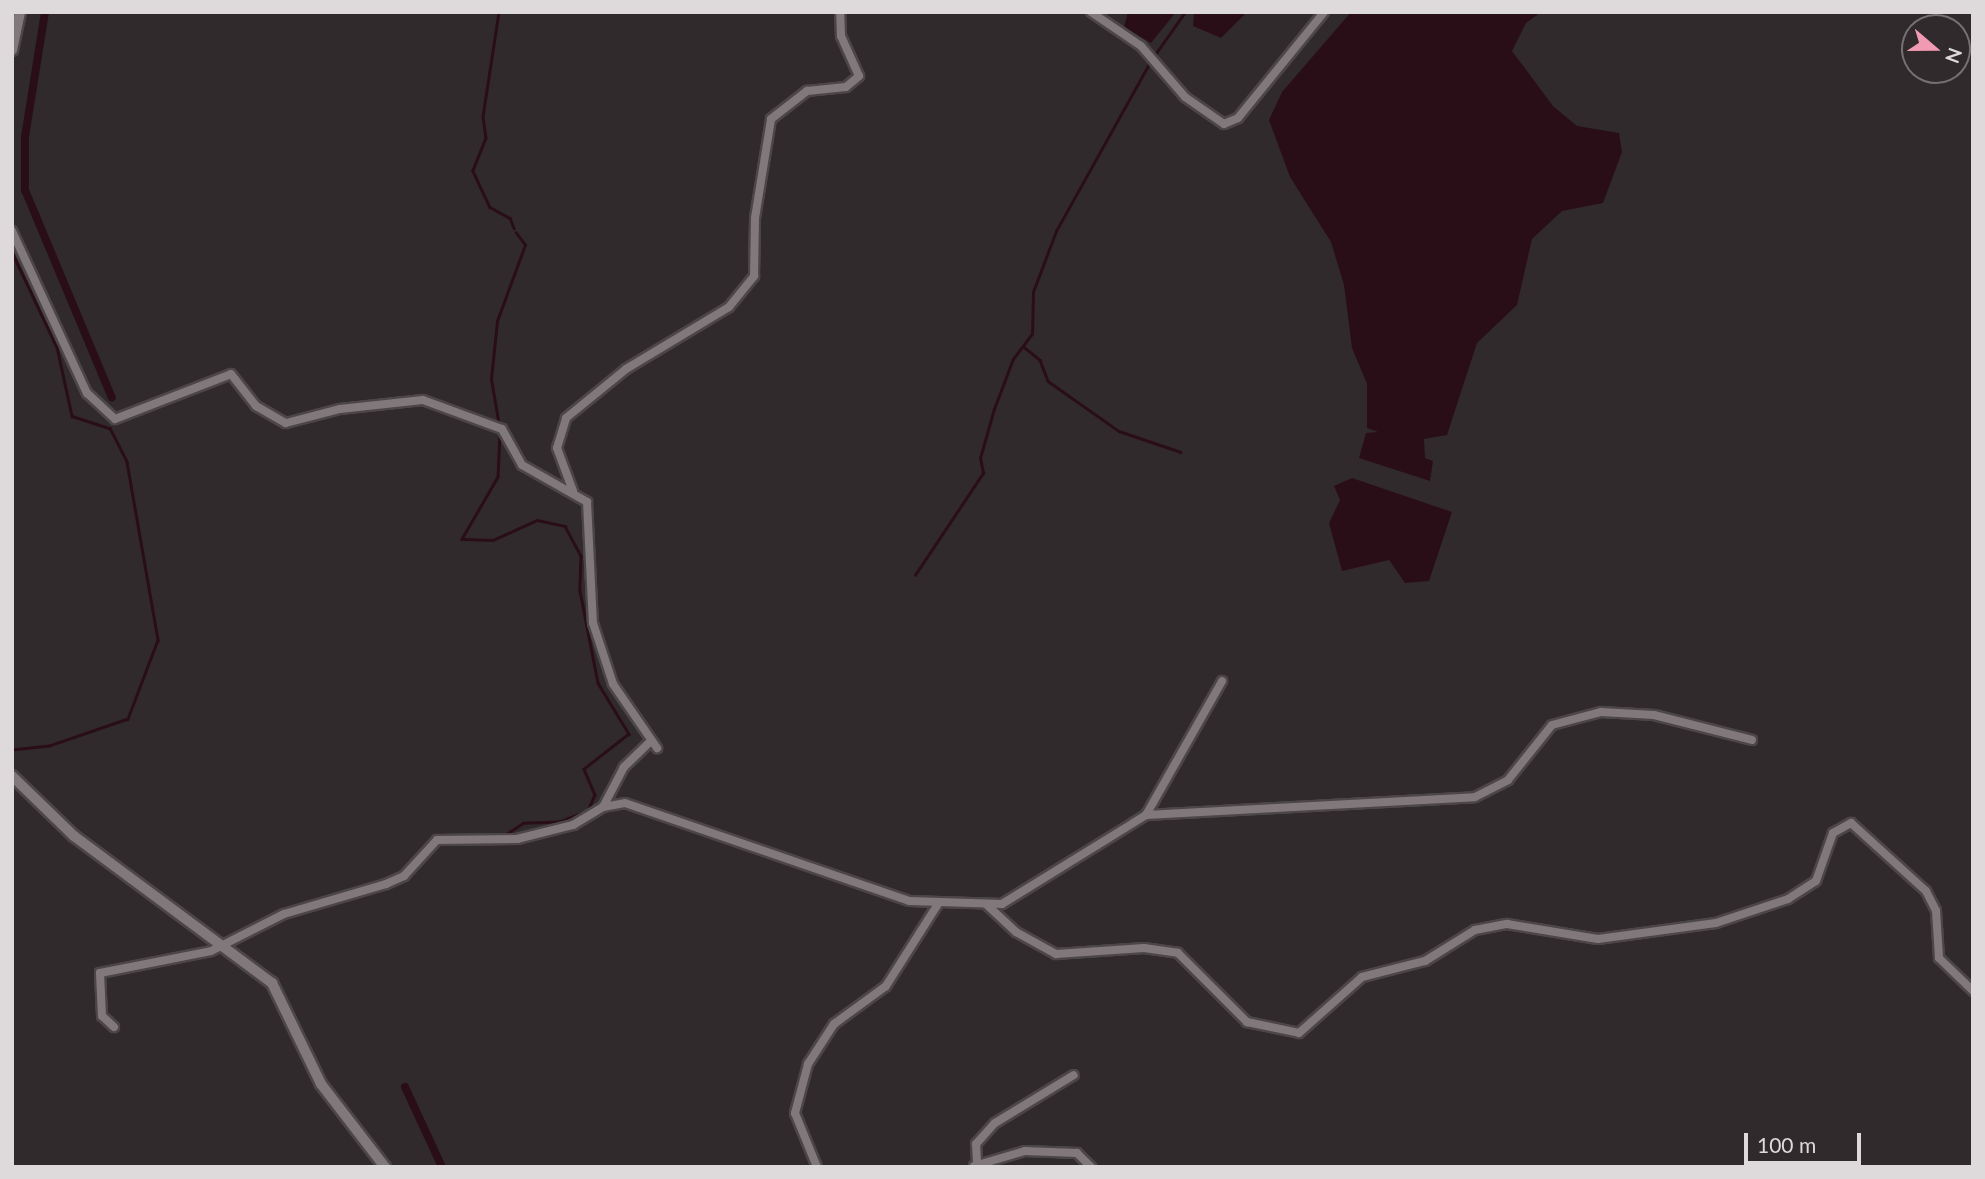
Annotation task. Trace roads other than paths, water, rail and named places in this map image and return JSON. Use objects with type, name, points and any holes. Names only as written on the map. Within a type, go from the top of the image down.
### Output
[{"type":"street","points":[[12,50],[20,12]]},
{"type":"street","points":[[573,491],[557,449],[566,418],[626,369],[729,307],[754,276],[755,218],[771,119],[807,91],[846,87],[859,76],[841,36],[840,12]]},
{"type":"street","points":[[1091,12],[1141,46],[1185,97],[1224,124],[1238,118],[1324,12]]},
{"type":"street","points":[[12,231],[87,393],[109,416],[129,418],[167,394],[230,374],[256,405],[286,423],[340,409],[428,400],[502,429],[522,465],[573,491],[587,502],[589,593],[602,656],[653,745],[624,767],[603,807]]},
{"type":"street","points":[[114,1027],[102,1016],[100,973],[217,946],[284,914],[404,876],[437,840],[517,839],[573,825],[603,807],[625,803],[909,901],[986,904],[1007,901],[1146,814],[1223,681]]},
{"type":"street","points":[[1146,814],[1475,797],[1508,780],[1552,725],[1601,712],[1641,712],[1752,740]]},
{"type":"street","points":[[12,776],[74,836],[217,946],[272,984],[321,1084],[385,1167]]},
{"type":"street","points":[[986,904],[1056,954],[1144,948],[1178,953],[1247,1022],[1299,1033],[1362,977],[1425,961],[1475,930],[1515,924],[1598,939],[1716,923],[1788,899],[1822,873],[1833,833],[1848,823],[1863,828],[1926,891],[1936,911],[1939,958],[1973,991]]},
{"type":"street","points":[[817,1167],[795,1113],[808,1064],[834,1024],[886,986],[938,904]]},
{"type":"street","points":[[1074,1075],[995,1123],[976,1144],[975,1165],[1025,1151],[1070,1152],[1091,1167]]},
{"type":"waterway","points":[[45,12],[25,137],[25,190],[112,398]]},
{"type":"waterway","points":[[499,12],[483,117],[486,138],[473,171],[490,207],[510,218],[514,228]]},
{"type":"waterway","points":[[1154,56],[1185,12]]},
{"type":"waterway","points":[[915,575],[983,473],[980,458],[994,409],[1013,359],[1032,334],[1033,292],[1056,231],[1151,60]]},
{"type":"waterway","points":[[499,426],[491,379],[497,321],[525,245],[516,233]]},
{"type":"waterway","points":[[12,252],[57,347],[72,416],[110,428],[127,462],[158,640],[128,719],[49,746],[12,750]]},
{"type":"waterway","points":[[1024,347],[1040,360],[1048,381],[1119,431],[1181,452]]},
{"type":"waterway","points":[[500,432],[498,477],[462,539],[493,540],[537,520],[565,526],[581,556],[580,591],[598,683],[629,734],[584,769],[595,795],[588,811],[559,822],[524,823],[504,836]]},
{"type":"waterway","points":[[405,1087],[442,1167]]}]
